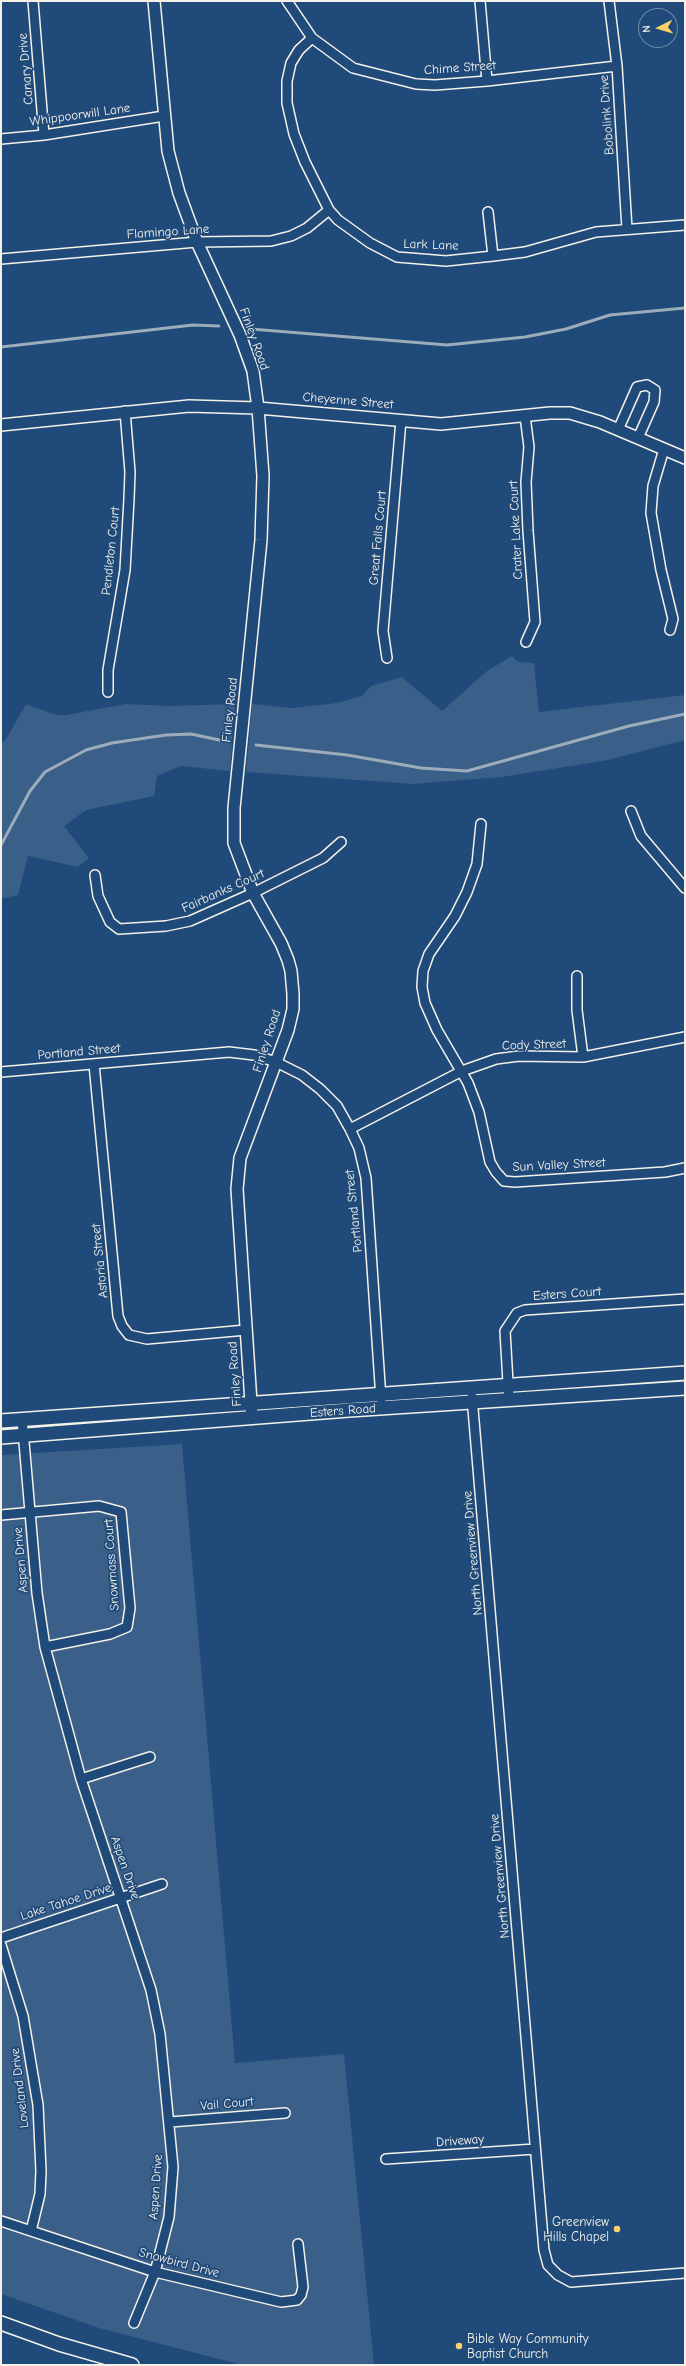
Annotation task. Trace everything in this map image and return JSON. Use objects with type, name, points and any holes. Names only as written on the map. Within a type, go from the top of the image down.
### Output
[{"type":"main road","name":"Esters Road","points":[[1,1420],[685,1373]]},
{"type":"main road","name":"Esters Road","points":[[1,1437],[685,1388]]},
{"type":"main road","points":[[1,2324],[58,2344],[132,2365]]},
{"type":"street","name":"Canary Drive","points":[[33,1],[44,135]]},
{"type":"street","name":"Finley Road","points":[[154,1],[168,151],[179,194],[197,242],[232,316],[253,371],[258,408],[263,476],[261,540],[234,808],[234,843],[253,893],[281,943],[291,971],[293,1009],[288,1030],[240,1158],[237,1189],[252,1418]]},
{"type":"street","name":"Chime Street","points":[[288,1],[312,38],[353,68],[377,76],[416,84],[487,81],[617,66]]},
{"type":"street","points":[[480,1],[487,81]]},
{"type":"street","name":"Bobolink Drive","points":[[609,1],[617,66],[627,229]]},
{"type":"street","name":"Lark Lane","points":[[312,38],[299,50],[291,63],[287,81],[287,103],[294,134],[305,162],[329,210],[338,220],[370,243],[397,257],[446,261],[493,256],[525,252],[596,232],[685,225]]},
{"type":"street","name":"Whippoorwill Lane","points":[[1,139],[44,135],[164,116]]},
{"type":"street","name":"Flamingo Lane","points":[[1,260],[197,242],[271,241],[291,236],[307,228],[329,210]]},
{"type":"street","points":[[488,212],[493,256]]},
{"type":"street","points":[[618,430],[637,387],[647,384],[655,390],[654,402],[638,438]]},
{"type":"street","name":"Cheyenne Street","points":[[1,425],[189,406],[258,408],[441,424],[570,413],[618,430],[685,458]]},
{"type":"street","name":"Pendleton Court","points":[[108,692],[108,670],[125,570],[130,472],[125,412]]},
{"type":"street","name":"Crater Lake Court","points":[[525,416],[528,447],[526,482],[528,531],[535,622],[526,642]]},
{"type":"street","name":"Great Falls Court","points":[[386,658],[383,632],[401,420]]},
{"type":"street","points":[[664,449],[653,486],[651,512],[661,570],[673,619],[670,630]]},
{"type":"street","points":[[631,811],[641,836],[685,888]]},
{"type":"street","points":[[462,1071],[429,1014],[422,988],[423,971],[429,954],[455,916],[467,892],[477,864],[481,824]]},
{"type":"street","name":"Fairbanks Court","points":[[95,875],[98,896],[110,922],[118,929],[190,922],[323,858],[340,842]]},
{"type":"street","points":[[577,976],[576,1010],[583,1056]]},
{"type":"street","name":"Cody Street","points":[[350,1129],[462,1071],[496,1059],[519,1056],[583,1056],[685,1037]]},
{"type":"street","name":"Portland Street","points":[[1,1072],[229,1052],[254,1055],[276,1062],[302,1074],[320,1089],[337,1106],[350,1129],[359,1148],[366,1178],[382,1409]]},
{"type":"street","name":"Astoria Street","points":[[94,1064],[118,1316],[122,1326],[129,1335],[147,1339],[246,1330]]},
{"type":"street","name":"Sun Valley Street","points":[[462,1071],[479,1112],[490,1162],[504,1181],[665,1172],[685,1168]]},
{"type":"street","name":"Esters Court","points":[[509,1400],[505,1331],[517,1313],[525,1310],[685,1299]]},
{"type":"street","name":"North Greenview Drive","points":[[471,1388],[543,2245],[548,2266],[558,2275],[571,2282],[685,2273]]},
{"type":"street","name":"Aspen Drive","points":[[22,1419],[37,1593],[45,1647],[81,1779],[151,1990],[160,2034],[170,2122],[173,2167],[169,2217],[155,2272],[134,2323]]},
{"type":"street","name":"Snowmass Court","points":[[30,1513],[99,1506],[121,1512],[130,1608],[127,1627],[110,1634],[45,1647]]},
{"type":"street","points":[[1,1515],[30,1513]]},
{"type":"street","points":[[81,1779],[150,1757]]},
{"type":"street","name":"Lake Tahoe Drive","points":[[1,1938],[162,1884]]},
{"type":"street","name":"Loveland Drive","points":[[1,1945],[23,2016],[38,2105],[41,2171],[40,2194],[31,2231]]},
{"type":"street","name":"Vail Court","points":[[170,2122],[285,2113]]},
{"type":"street","name":"Driveway","points":[[386,2159],[535,2149]]},
{"type":"street","name":"Snowbird Drive","points":[[1,2221],[155,2272],[281,2302],[297,2300],[303,2287],[298,2244]]},
{"type":"shaded area","points":[[512,656],[518,662],[534,663],[539,712],[685,695],[685,740],[608,760],[502,777],[413,784],[246,772],[252,704],[293,708],[337,703],[362,696],[371,686],[402,677],[442,711],[487,671]]},
{"type":"shaded area","points":[[26,704],[56,715],[66,715],[126,704],[170,706],[235,704],[230,771],[181,766],[157,776],[154,796],[86,810],[64,826],[89,858],[78,867],[28,856],[18,895],[1,899],[1,743],[6,739]]},
{"type":"shaded area","points":[[182,1444],[235,2063],[344,2054],[374,2365],[242,2365],[99,2328],[1,2294],[1,1455]]},
{"type":"waterway","points":[[251,329],[447,345],[525,337],[566,329],[610,315],[685,308]]},
{"type":"waterway","points":[[1,347],[193,325],[219,326]]},
{"type":"waterway","points":[[256,745],[347,755],[421,768],[467,771],[629,726],[685,714]]},
{"type":"waterway","points":[[1,845],[30,791],[45,772],[86,750],[112,743],[166,735],[191,734],[224,741]]},
{"type":"place","name":"Greenview Hills Chapel","points":[[617,2229]]},
{"type":"place","name":"Bible Way Community Baptist Church","points":[[459,2346]]}]
